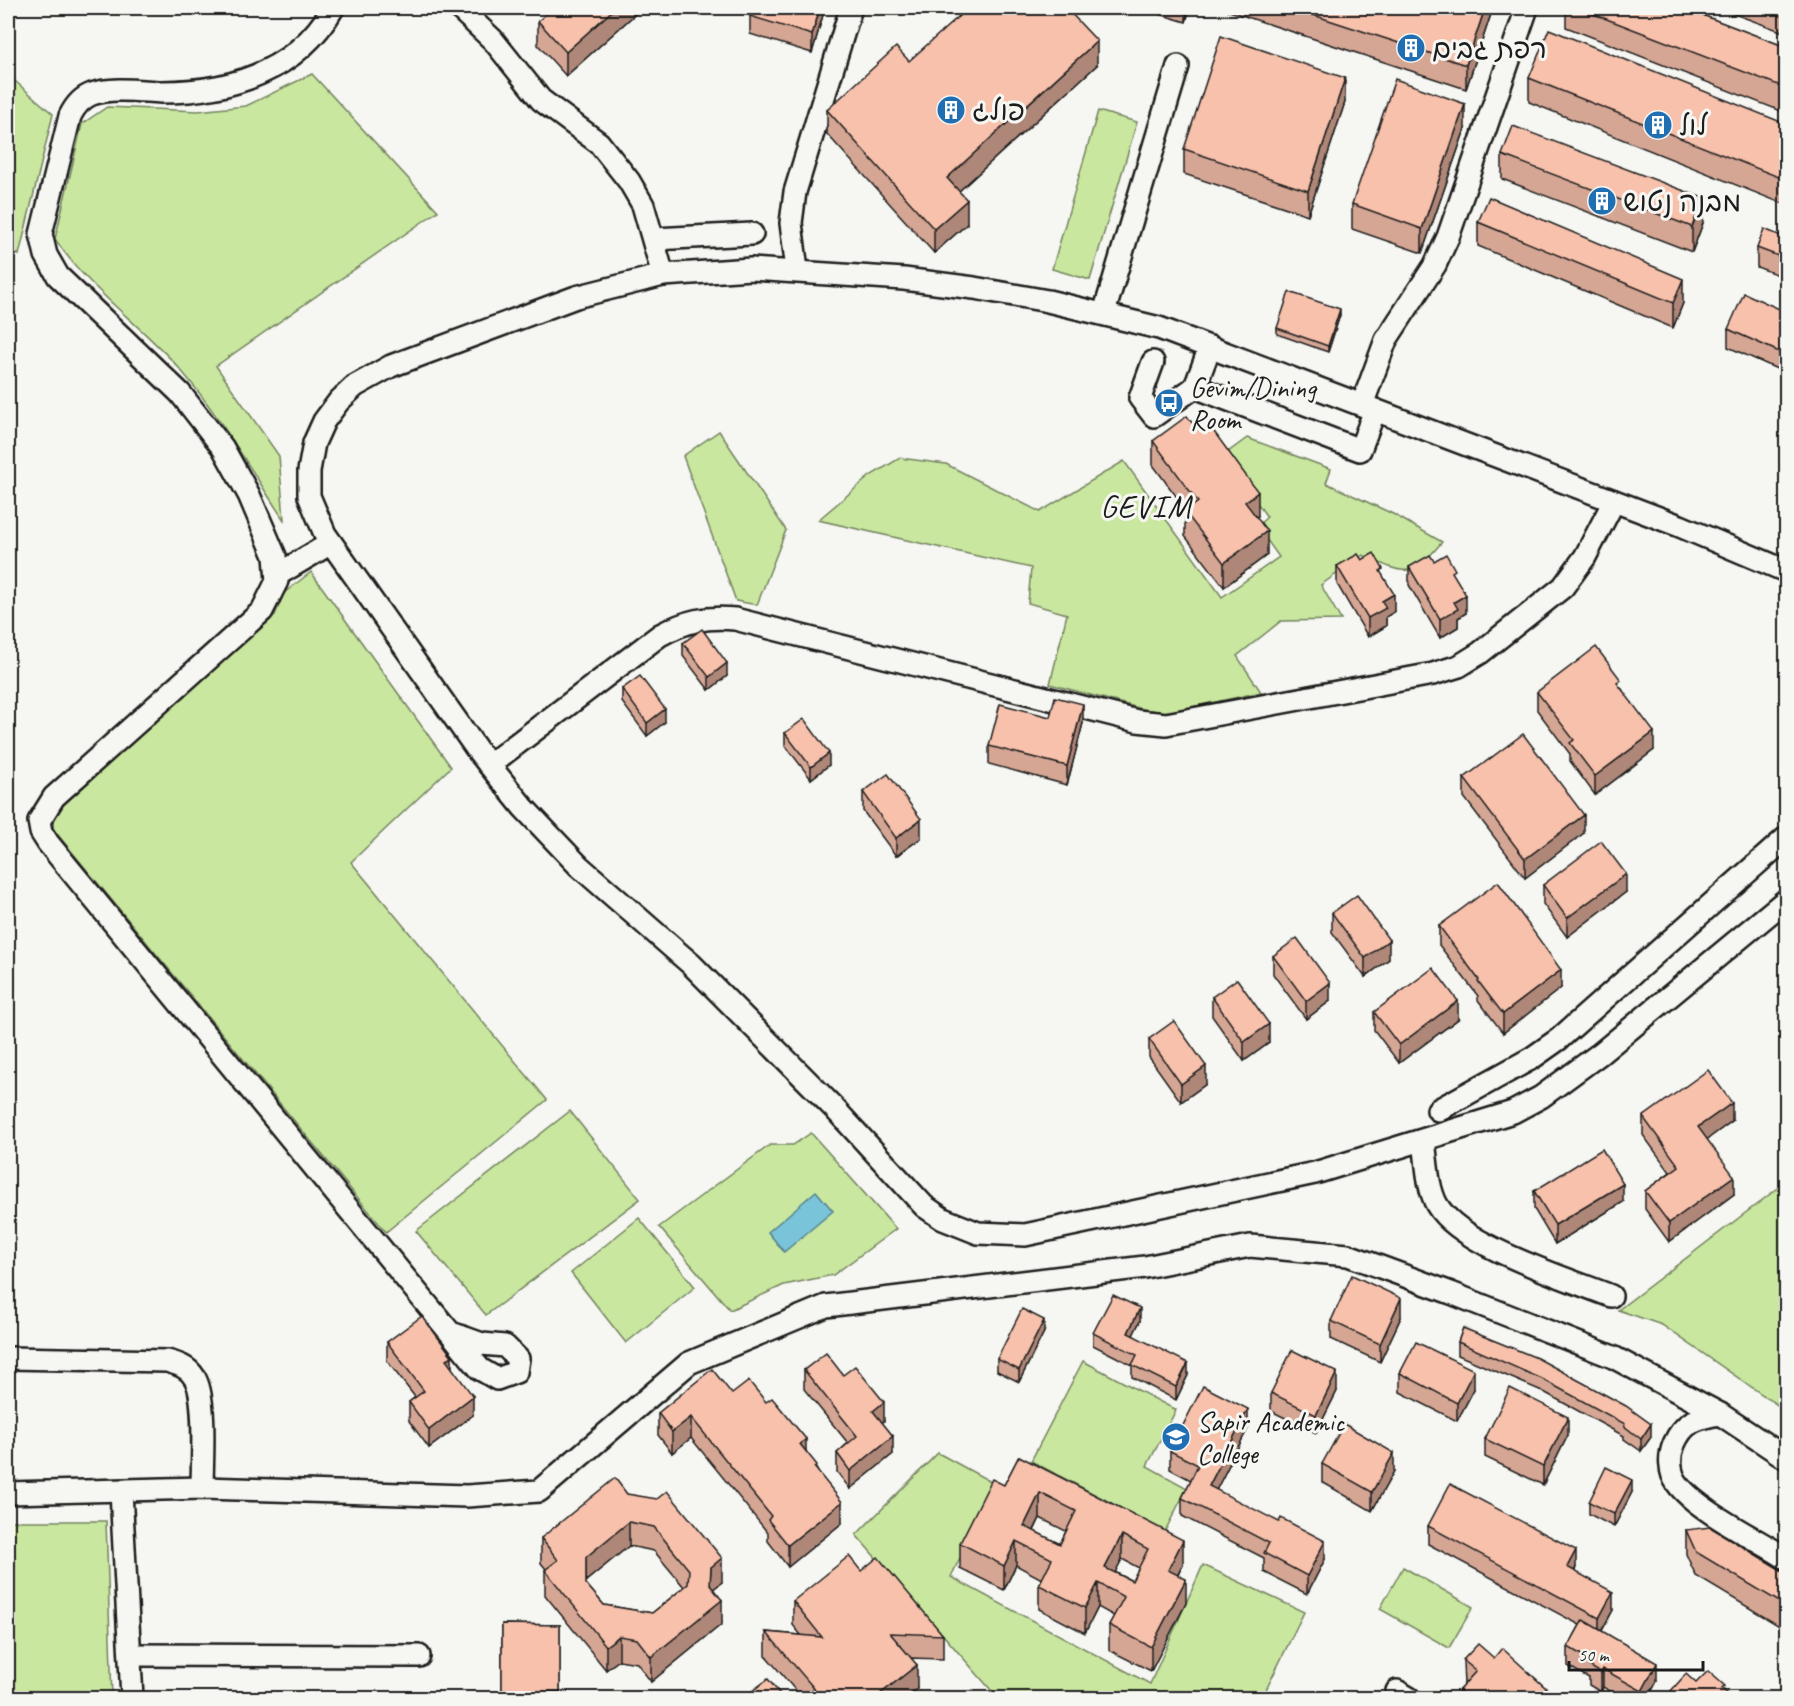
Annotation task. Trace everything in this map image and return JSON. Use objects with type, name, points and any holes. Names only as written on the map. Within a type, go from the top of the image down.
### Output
[{"type":"street","points":[[333,8],[311,39],[292,57],[267,72],[215,89],[175,92],[103,91],[89,94],[77,104],[70,116],[41,234],[46,255],[58,276],[180,393],[216,438],[249,495],[275,556],[277,575],[273,594],[262,611],[54,797],[39,821],[41,832],[451,1334]]},
{"type":"street","points":[[459,8],[493,40],[541,100],[599,143],[629,181],[643,205],[663,275]]},
{"type":"street","points":[[797,270],[791,223],[795,192],[851,8]]},
{"type":"street","points":[[1195,387],[1360,450],[1368,407],[1386,340],[1435,265],[1448,237],[1527,8]]},
{"type":"street","points":[[1104,313],[1178,66]]},
{"type":"street","points":[[654,239],[752,234]]},
{"type":"street","points":[[1786,571],[1614,501],[1159,328],[1104,313],[974,288],[797,270],[709,270],[663,275],[576,297],[392,366],[355,386],[339,401],[324,422],[314,443],[309,471],[309,496],[331,543],[489,765],[523,807],[579,866],[691,964],[834,1108],[924,1206],[961,1227],[999,1235],[1026,1235],[1315,1173],[1513,1112],[1551,1090],[1602,1053],[1786,900]]},
{"type":"street","points":[[1153,362],[1140,398],[1154,416],[1195,387],[1210,347]]},
{"type":"street","points":[[489,765],[660,635],[684,622],[711,617],[735,619],[1137,721],[1166,724],[1433,674],[1459,666],[1480,653],[1563,587],[1585,557],[1614,501]]},
{"type":"street","points":[[277,575],[331,543]]},
{"type":"street","points":[[1438,1110],[1532,1058],[1559,1039],[1786,838]]},
{"type":"street","points":[[1424,1141],[1436,1203],[1457,1228],[1481,1243],[1611,1296]]},
{"type":"street","points":[[8,1493],[202,1488],[467,1496],[539,1491],[689,1363],[826,1306],[1145,1267],[1250,1246],[1348,1255],[1613,1357],[1720,1414],[1786,1458]]},
{"type":"street","points":[[8,1358],[167,1360],[181,1365],[194,1376],[201,1390],[202,1488]]},
{"type":"street","points":[[1720,1414],[1697,1418],[1684,1425],[1673,1445],[1670,1462],[1676,1482],[1690,1497],[1786,1558]]},
{"type":"street","points":[[122,1491],[132,1655],[132,1698]]},
{"type":"street","points":[[132,1655],[419,1656]]},
{"type":"green space","points":[[312,74],[438,211],[216,366],[279,456],[284,520],[194,386],[164,352],[83,274],[55,239],[82,124],[107,107],[198,111],[246,106]]},
{"type":"green space","points":[[8,75],[53,114],[19,255],[8,249]]},
{"type":"green space","points":[[1098,111],[1137,122],[1090,280],[1052,269]]},
{"type":"green space","points":[[719,431],[786,530],[757,605],[736,601],[683,456]]},
{"type":"green space","points":[[1247,438],[1331,469],[1326,483],[1393,514],[1442,542],[1414,568],[1398,570],[1363,555],[1321,585],[1341,620],[1281,621],[1237,656],[1261,692],[1161,714],[1050,684],[1067,614],[1028,603],[1031,568],[818,520],[870,476],[900,458],[946,464],[1040,512],[1124,461],[1222,597],[1279,557],[1257,526],[1267,517],[1224,455]]},
{"type":"green space","points":[[311,572],[451,767],[351,862],[547,1100],[386,1232],[53,829],[54,815],[62,799],[275,615],[284,593]]},
{"type":"green space","points":[[570,1111],[640,1199],[486,1315],[416,1231]]},
{"type":"green space","points":[[811,1133],[896,1229],[833,1275],[784,1285],[730,1310],[659,1227],[770,1145],[793,1145]]},
{"type":"green space","points":[[1786,1182],[1786,1411],[1662,1325],[1618,1310]]},
{"type":"green space","points":[[639,1218],[695,1287],[626,1343],[571,1273]]},
{"type":"green space","points":[[1083,1361],[1176,1410],[1147,1466],[1187,1488],[1165,1531],[1031,1461]]},
{"type":"green space","points":[[938,1453],[995,1484],[951,1577],[1150,1684],[1203,1565],[1304,1612],[1262,1698],[998,1698],[856,1535]]},
{"type":"green space","points":[[8,1521],[106,1521],[112,1698],[8,1698]]},
{"type":"green space","points":[[1403,1567],[1473,1607],[1449,1648],[1380,1609]]},
{"type":"water","points":[[816,1191],[833,1211],[784,1252],[768,1232]]},
{"type":"building","points":[[553,8],[615,8],[566,52],[538,21]]},
{"type":"building","points":[[752,8],[820,8],[812,35],[750,16]]},
{"type":"building","name":"פולג","points":[[968,8],[1066,8],[1097,41],[947,178],[967,200],[934,229],[827,110],[896,47],[909,61]]},
{"type":"building","points":[[1292,8],[1485,8],[1466,65]]},
{"type":"building","points":[[1578,8],[1684,8],[1786,47],[1786,88]]},
{"type":"building","points":[[1549,29],[1786,124],[1786,180],[1529,78]]},
{"type":"building","points":[[1221,36],[1345,78],[1308,191],[1184,149]]},
{"type":"building","points":[[1395,79],[1465,104],[1422,229],[1352,204]]},
{"type":"building","points":[[1513,126],[1703,198],[1692,227],[1502,155]]},
{"type":"building","points":[[1489,197],[1683,279],[1673,303],[1478,222]]},
{"type":"building","points":[[1764,229],[1786,238],[1786,259],[1757,248]]},
{"type":"building","points":[[1289,292],[1340,309],[1328,346],[1277,328]]},
{"type":"building","points":[[1744,293],[1786,312],[1786,355],[1728,329]]},
{"type":"building","points":[[1187,416],[1195,427],[1212,429],[1258,492],[1245,502],[1267,531],[1224,563],[1185,512],[1198,502],[1153,441]]},
{"type":"building","points":[[1374,553],[1383,569],[1380,571],[1394,594],[1382,601],[1386,608],[1368,618],[1337,566],[1358,554],[1362,560]]},
{"type":"building","points":[[1446,554],[1455,570],[1452,572],[1466,595],[1454,602],[1458,609],[1440,619],[1409,567],[1430,555],[1434,561]]},
{"type":"building","points":[[702,629],[727,663],[709,677],[683,643]]},
{"type":"building","points":[[1596,647],[1621,680],[1617,683],[1654,732],[1595,776],[1570,743],[1574,740],[1537,692]]},
{"type":"building","points":[[640,676],[665,709],[647,723],[622,689]]},
{"type":"building","points":[[1055,697],[1083,704],[1067,766],[989,746],[1000,704],[1050,717]]},
{"type":"building","points":[[804,719],[829,753],[811,767],[785,733]]},
{"type":"building","points":[[1523,734],[1584,815],[1525,859],[1464,778]]},
{"type":"building","points":[[888,774],[921,819],[896,838],[863,792]]},
{"type":"building","points":[[1601,841],[1626,874],[1567,918],[1543,885]]},
{"type":"building","points":[[1498,882],[1561,970],[1503,1014],[1439,926]]},
{"type":"building","points":[[1357,895],[1389,940],[1365,958],[1332,913]]},
{"type":"building","points":[[1297,938],[1330,983],[1306,1001],[1273,956]]},
{"type":"building","points":[[1433,968],[1458,1001],[1399,1045],[1374,1012]]},
{"type":"building","points":[[1237,979],[1269,1024],[1244,1042],[1212,997]]},
{"type":"building","points":[[1174,1021],[1206,1066],[1181,1084],[1149,1039]]},
{"type":"building","points":[[1708,1070],[1732,1103],[1698,1127],[1734,1176],[1669,1223],[1645,1191],[1679,1166],[1643,1117]]},
{"type":"building","points":[[1602,1149],[1623,1184],[1555,1225],[1534,1191]]},
{"type":"building","points":[[1352,1275],[1401,1298],[1380,1344],[1331,1321]]},
{"type":"building","points":[[1113,1295],[1140,1308],[1128,1333],[1188,1363],[1176,1387],[1132,1365],[1137,1355],[1093,1333]]},
{"type":"building","points":[[1022,1309],[1044,1320],[1019,1370],[997,1359]]},
{"type":"building","points":[[422,1316],[452,1356],[446,1360],[473,1396],[429,1430],[409,1402],[424,1391],[387,1342]]},
{"type":"building","points":[[1463,1328],[1537,1358],[1626,1406],[1651,1424],[1641,1439],[1624,1426],[1625,1424],[1542,1379],[1458,1342]]},
{"type":"building","points":[[1416,1342],[1474,1370],[1457,1403],[1400,1373]]},
{"type":"building","points":[[1292,1350],[1337,1372],[1316,1415],[1271,1393]]},
{"type":"building","points":[[826,1353],[843,1375],[855,1366],[884,1402],[873,1411],[893,1436],[850,1471],[837,1453],[857,1436],[804,1370]]},
{"type":"building","points":[[712,1369],[732,1394],[749,1381],[766,1402],[772,1398],[806,1439],[800,1444],[817,1465],[814,1467],[842,1502],[788,1545],[768,1520],[771,1516],[691,1417],[672,1432],[658,1413]]},
{"type":"building","points":[[1203,1386],[1248,1409],[1209,1486],[1279,1522],[1281,1518],[1325,1541],[1307,1576],[1264,1553],[1269,1543],[1182,1498],[1198,1465],[1170,1451]]},
{"type":"building","points":[[1510,1388],[1568,1417],[1543,1467],[1485,1439]]},
{"type":"building","points":[[1344,1424],[1394,1453],[1372,1492],[1322,1464]]},
{"type":"building","points":[[1019,1456],[1183,1540],[1168,1570],[1186,1579],[1151,1647],[1109,1625],[1124,1597],[1098,1583],[1085,1608],[1039,1585],[1052,1559],[1016,1541],[1004,1566],[960,1543],[992,1479],[1004,1485]],"holes":[[[1040,1493],[1076,1511],[1060,1544],[1024,1526]],[[1122,1535],[1148,1549],[1132,1581],[1105,1568]]]},
{"type":"building","points":[[1606,1467],[1632,1480],[1614,1514],[1589,1502]]},
{"type":"building","points":[[615,1478],[627,1494],[657,1499],[667,1491],[722,1558],[711,1567],[710,1585],[722,1600],[651,1657],[637,1639],[619,1636],[606,1646],[545,1570],[558,1560],[541,1538]],"holes":[[[629,1522],[654,1527],[689,1570],[688,1584],[652,1613],[604,1605],[586,1584],[586,1557]]]},
{"type":"building","points":[[1450,1484],[1576,1550],[1567,1567],[1613,1592],[1599,1618],[1428,1526]]},
{"type":"building","points":[[1710,1527],[1786,1573],[1786,1606],[1696,1552],[1686,1530]]},
{"type":"building","points":[[849,1556],[861,1571],[878,1557],[943,1635],[890,1633],[917,1665],[875,1698],[811,1698],[818,1693],[766,1632],[822,1637],[793,1601]]},
{"type":"building","points":[[1583,1620],[1657,1663],[1642,1691],[1603,1669],[1601,1673],[1589,1666],[1592,1661],[1568,1647]]},
{"type":"building","points":[[502,1624],[560,1625],[560,1692],[524,1692],[524,1695],[502,1695]]},
{"type":"building","points":[[1478,1644],[1494,1658],[1502,1648],[1557,1698],[1468,1698],[1459,1690],[1476,1671],[1463,1660]]},
{"type":"building","points":[[1708,1671],[1725,1686],[1722,1689],[1733,1698],[1677,1698],[1670,1692],[1686,1674],[1696,1683]]},
{"type":"building","points":[[768,1679],[783,1698],[743,1698]]},
{"type":"place","name":"רפת גבים","points":[[1411,48]]},
{"type":"place","name":"פולג","points":[[951,110]]},
{"type":"place","name":"לול","points":[[1658,125]]},
{"type":"place","name":"מבנה נטוש","points":[[1602,201]]},
{"type":"place","name":"Gevim/Dining Room","points":[[1169,403]]},
{"type":"place","name":"Sapir Academic College","points":[[1176,1437]]},
{"type":"district","name":"GEVIM","points":[[1146,506]]}]
